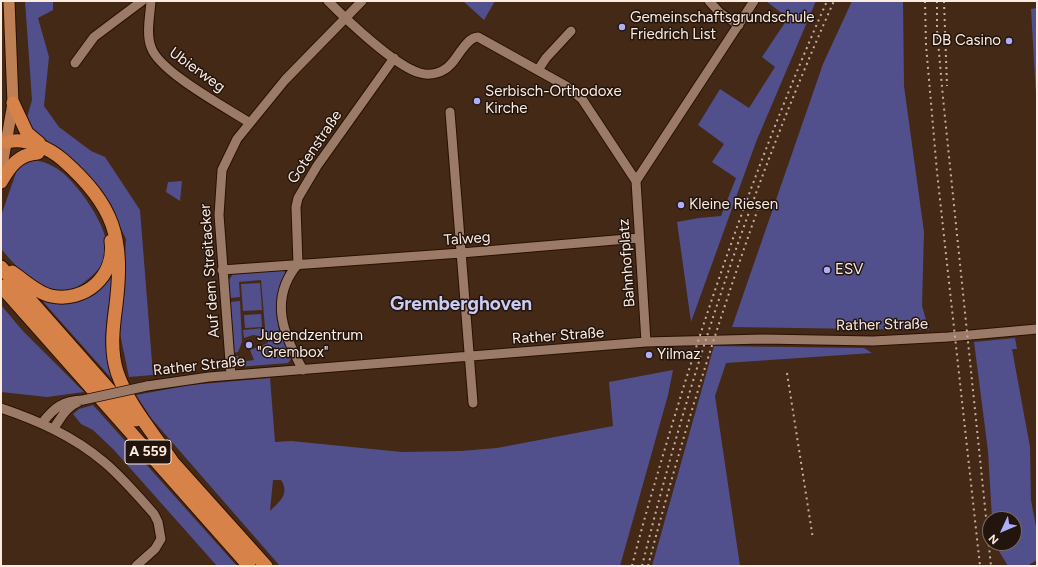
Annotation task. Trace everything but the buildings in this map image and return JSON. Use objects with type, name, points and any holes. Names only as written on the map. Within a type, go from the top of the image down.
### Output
[{"type":"highway","points":[[1,264],[36,290],[50,296],[66,297],[80,295],[100,281],[108,268],[111,244],[105,222],[90,195],[63,167],[43,152],[27,133],[12,103]]},
{"type":"highway","points":[[7,142],[16,139],[65,162],[90,186],[105,210],[115,231],[120,261],[113,331],[117,371],[130,398],[174,464]]},
{"type":"highway","points":[[1,182],[17,160],[24,155],[43,152]]},
{"type":"highway","name":"A 559","points":[[1,267],[266,566]]},
{"type":"highway","name":"A 559","points":[[1,286],[249,566]]},
{"type":"main road","points":[[1,172],[7,142],[12,103],[9,1]]},
{"type":"street","points":[[75,63],[94,37],[142,1]]},
{"type":"street","name":"Ubierweg","points":[[151,1],[149,37],[151,47],[157,58],[169,71],[250,123]]},
{"type":"street","points":[[328,1],[345,18],[394,58],[415,72],[426,74],[443,70],[453,62],[471,38],[478,37],[538,70],[567,87],[582,99],[636,181],[754,1]]},
{"type":"street","name":"Auf dem Streitacker","points":[[231,375],[219,215],[222,170],[237,139],[285,80],[362,1]]},
{"type":"street","points":[[709,1],[720,13],[739,25]]},
{"type":"street","points":[[538,70],[546,58],[571,32]]},
{"type":"street","name":"Gotenstraße","points":[[298,264],[296,207],[298,198],[311,175],[394,58]]},
{"type":"street","points":[[450,112],[473,403]]},
{"type":"street","name":"Bahnhofplatz","points":[[636,181],[646,342]]},
{"type":"street","name":"Talweg","points":[[222,270],[461,253],[639,238]]},
{"type":"street","points":[[298,264],[288,280],[282,301],[281,312],[286,336],[303,370]]},
{"type":"street","name":"Rather Straße","points":[[72,402],[148,386],[231,375],[646,342],[763,339],[873,341],[948,337],[1037,328]]},
{"type":"street","points":[[42,423],[58,407],[72,402]]},
{"type":"street","points":[[54,428],[72,402]]},
{"type":"street","points":[[1,408],[54,428],[77,442],[105,463],[139,497],[158,522],[161,539],[155,549],[136,566]]},
{"type":"shaded area","points":[[25,1],[53,1],[53,10],[38,18],[49,57],[44,106],[59,127],[91,151],[105,157],[140,210],[153,375],[129,377],[120,334],[126,239],[105,196],[80,166],[38,134],[26,121],[32,100]]},
{"type":"shaded area","points":[[463,1],[495,1],[484,20]]},
{"type":"shaded area","points":[[766,1],[816,1],[756,142],[691,322],[677,222],[721,216],[736,178],[712,162],[724,144],[698,125],[720,89],[749,108],[775,67],[762,57],[788,18]]},
{"type":"shaded area","points":[[852,1],[903,1],[904,86],[924,232],[922,306],[929,330],[732,327],[823,64]]},
{"type":"shaded area","points":[[1037,8],[1037,96],[1036,96],[1031,9]]},
{"type":"shaded area","points":[[27,159],[45,163],[64,174],[82,194],[104,231],[107,243],[107,253],[104,261],[94,274],[74,288],[62,291],[50,290],[40,285],[19,269],[1,249],[1,216],[19,164]]},
{"type":"shaded area","points":[[182,181],[180,201],[166,192],[168,182]]},
{"type":"shaded area","points":[[115,261],[106,325],[105,344],[114,377],[111,378],[38,296],[48,302],[62,304],[77,302],[91,297],[106,283]]},
{"type":"shaded area","points":[[284,270],[285,273],[280,288],[277,312],[281,335],[292,358],[288,363],[238,367],[234,356],[238,356],[239,362],[254,360],[250,350],[268,343],[266,337],[253,335],[244,338],[243,330],[265,328],[261,280],[239,282],[240,297],[230,298],[229,280],[233,274]]},
{"type":"shaded area","points":[[260,283],[262,310],[243,311],[241,284]]},
{"type":"shaded area","points":[[240,301],[242,342],[238,352],[234,353],[230,302]]},
{"type":"shaded area","points":[[1,305],[22,330],[84,392],[47,397],[1,392]]},
{"type":"shaded area","points":[[261,314],[262,327],[245,328],[244,315]]},
{"type":"shaded area","points":[[1015,338],[1017,349],[1012,349],[1030,447],[1031,500],[1037,532],[1037,560],[1027,566],[1008,566],[999,551],[1022,551],[1022,511],[992,511],[988,451],[974,342]]},
{"type":"shaded area","points":[[714,346],[864,348],[872,353],[726,363],[715,396],[740,566],[652,566]]},
{"type":"shaded area","points":[[673,370],[668,395],[620,566],[280,566],[151,418],[136,395],[190,385],[270,378],[275,442],[291,441],[402,452],[461,451],[497,448],[613,426],[609,382]],"holes":[[[273,480],[281,480],[284,485],[283,497],[270,511]]]},
{"type":"shaded area","points":[[93,405],[237,566],[217,566],[114,450],[93,430],[81,424],[73,414],[79,409]]},
{"type":"railway","points":[[632,566],[669,435],[722,270],[782,107],[827,1]]},
{"type":"railway","points":[[642,566],[702,350],[726,279],[750,209],[777,139],[804,70],[834,1]]},
{"type":"railway","points":[[925,1],[926,45],[937,172],[980,566]]},
{"type":"railway","points":[[937,1],[937,30],[943,98],[991,566]]},
{"type":"railway","points":[[944,1],[947,86]]},
{"type":"railway","points":[[648,566],[700,384],[728,295],[759,206]]},
{"type":"railway","points":[[787,373],[813,539]]},
{"type":"place","name":"Gemeinschaftsgrundschule Friedrich List","points":[[622,27]]},
{"type":"place","name":"DB Casino","points":[[1009,41]]},
{"type":"place","name":"Serbisch-Orthodoxe Kirche","points":[[477,101]]},
{"type":"place","name":"Kleine Riesen","points":[[681,205]]},
{"type":"place","name":"ESV","points":[[827,270]]},
{"type":"place","name":"Jugendzentrum \"Grembox\"","points":[[249,345]]},
{"type":"place","name":"Yilmaz","points":[[649,355]]},
{"type":"district","name":"Gremberghoven","points":[[461,304]]}]
